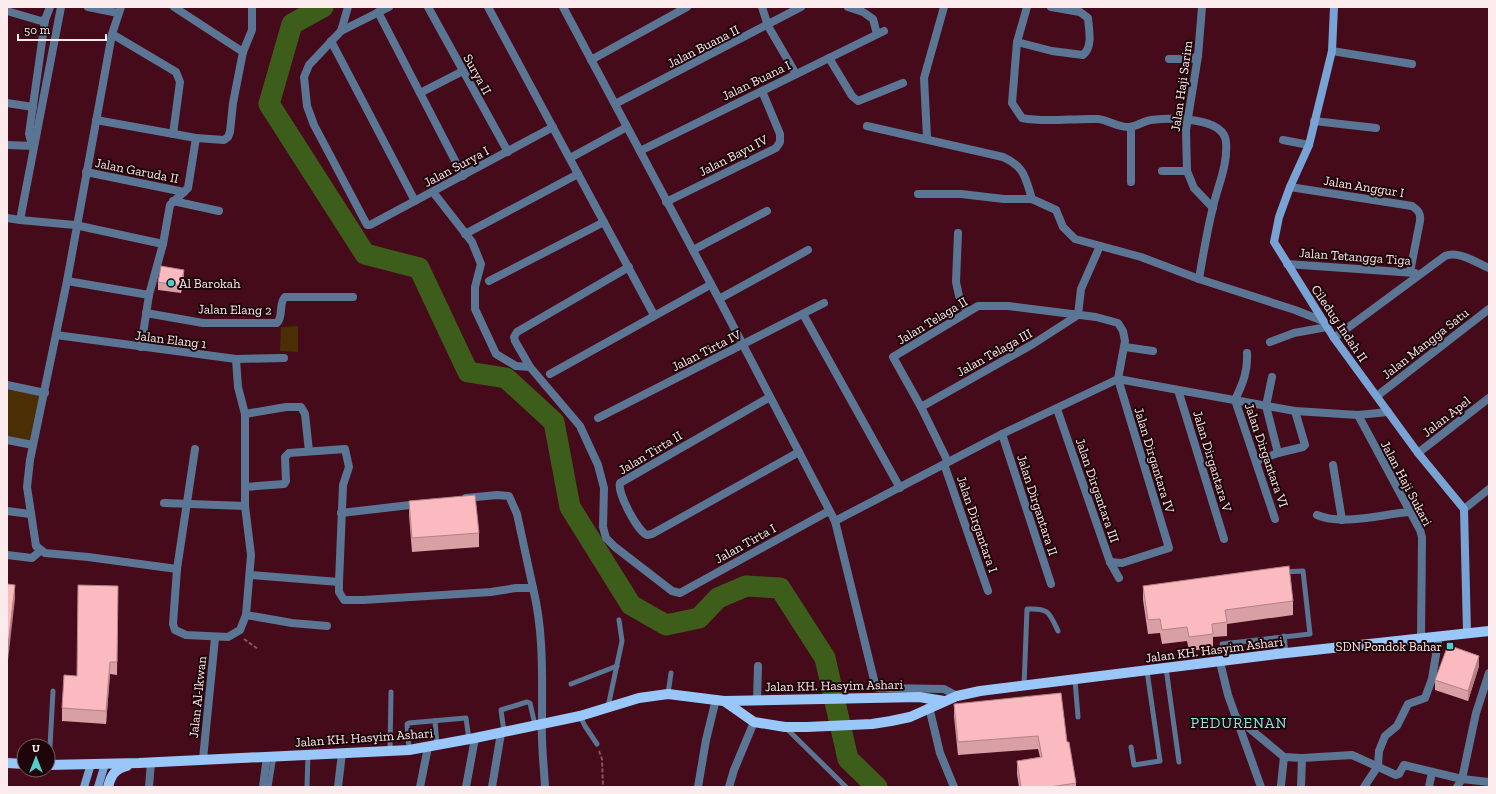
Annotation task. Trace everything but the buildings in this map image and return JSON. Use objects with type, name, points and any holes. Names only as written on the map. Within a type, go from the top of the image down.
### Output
[{"type":"main road","name":"Jalan KH. Hasyim Ashari","points":[[720,700],[754,722],[785,727],[872,724],[910,717],[957,696],[1147,670],[1489,630]]},
{"type":"main road","name":"Jalan KH. Hasyim Ashari","points":[[56,765],[139,763],[409,750],[433,747],[580,716],[638,698],[668,694],[720,700],[874,699],[919,697],[944,701]]},
{"type":"main road","points":[[108,787],[111,776],[115,771],[139,763]]},
{"type":"street","points":[[33,146],[29,134],[44,20],[50,7]]},
{"type":"street","points":[[20,220],[33,146],[61,7]]},
{"type":"street","points":[[43,552],[36,546],[30,514],[27,487],[28,471],[67,281],[75,225],[112,34],[119,10],[88,7]]},
{"type":"street","points":[[174,7],[243,52]]},
{"type":"street","points":[[96,120],[217,141],[228,138],[243,52],[252,30],[252,7]]},
{"type":"street","points":[[341,31],[348,7]]},
{"type":"street","points":[[389,7],[341,31],[331,42],[415,201]]},
{"type":"street","name":"Surya II","points":[[428,7],[508,152]]},
{"type":"street","points":[[488,7],[654,315]]},
{"type":"street","points":[[591,60],[688,7]]},
{"type":"street","points":[[762,7],[768,26],[796,74]]},
{"type":"street","name":"Jalan Buana II","points":[[615,104],[768,26],[801,7]]},
{"type":"street","name":"Jalan Buana I","points":[[640,151],[881,33],[873,19],[863,12],[848,7]]},
{"type":"street","points":[[927,138],[924,78],[944,7]]},
{"type":"street","points":[[1027,7],[1017,42],[1012,103],[1022,118],[1037,121],[1099,119],[1130,127],[1150,120],[1188,120],[1207,122],[1217,126],[1222,131],[1226,140],[1222,176],[1213,208],[1198,279]]},
{"type":"street","points":[[1017,42],[1073,55],[1083,55],[1086,52],[1089,48],[1088,18],[1080,12],[1051,7]]},
{"type":"street","name":"Jalan Haji Sarim","points":[[1202,7],[1198,56],[1186,130],[1187,171],[1194,188],[1213,208]]},
{"type":"street","name":"Ciledug Indah II","points":[[1334,7],[1332,51],[1309,145],[1290,187],[1280,217],[1274,242],[1334,338],[1418,453],[1464,509]]},
{"type":"street","points":[[566,8],[591,60],[693,250],[710,285],[719,299],[835,521],[875,684],[878,688],[944,689],[957,696]]},
{"type":"street","points":[[7,11],[41,21],[44,20]]},
{"type":"street","points":[[378,12],[464,176]]},
{"type":"street","points":[[112,34],[176,72],[180,82],[172,134]]},
{"type":"street","name":"Jalan Surya I","points":[[331,42],[309,64],[304,77],[307,106],[314,126],[365,223],[370,225],[553,127]]},
{"type":"street","points":[[1332,51],[1412,64]]},
{"type":"street","points":[[1169,59],[1191,59],[1198,56]]},
{"type":"street","points":[[829,58],[852,96],[858,102],[903,83]]},
{"type":"street","points":[[420,93],[463,71]]},
{"type":"street","name":"Jalan Bayu IV","points":[[666,202],[776,148],[780,142],[780,134],[762,91]]},
{"type":"street","points":[[7,103],[33,107]]},
{"type":"street","points":[[1314,121],[1376,128]]},
{"type":"street","points":[[867,126],[892,133],[927,138],[1003,157],[1016,162],[1024,174],[1032,199]]},
{"type":"street","points":[[570,158],[627,127]]},
{"type":"street","points":[[1130,127],[1131,182]]},
{"type":"street","points":[[141,347],[149,295],[163,244],[170,205],[188,188],[190,183],[196,138]]},
{"type":"street","points":[[1283,140],[1309,145]]},
{"type":"street","points":[[7,145],[33,146]]},
{"type":"street","points":[[1162,171],[1187,171]]},
{"type":"street","name":"Jalan Garuda II","points":[[86,172],[184,192]]},
{"type":"street","points":[[465,234],[578,174]]},
{"type":"street","name":"Jalan Anggur I","points":[[1290,187],[1412,206],[1418,210],[1421,215],[1410,272]]},
{"type":"street","points":[[433,192],[472,242],[482,264],[476,288],[475,309],[496,354],[516,366],[530,367]]},
{"type":"street","points":[[918,194],[961,194],[1004,199],[1032,199],[1056,210],[1063,227],[1075,239],[1141,256],[1198,279],[1295,310],[1325,324]]},
{"type":"street","name":"Jalan Garuda II","points":[[173,201],[219,211]]},
{"type":"street","points":[[693,250],[767,211]]},
{"type":"street","points":[[7,218],[75,225],[163,244]]},
{"type":"street","points":[[489,281],[604,222]]},
{"type":"street","points":[[958,232],[956,282],[958,296],[967,312]]},
{"type":"street","points":[[1078,315],[1081,289],[1100,246]]},
{"type":"street","points":[[719,299],[808,250]]},
{"type":"street","points":[[1334,338],[1449,254],[1459,256],[1489,268]]},
{"type":"street","name":"Jalan Tetangga Tiga","points":[[1287,264],[1422,273]]},
{"type":"street","points":[[530,367],[515,342],[514,337],[517,332],[629,267]]},
{"type":"street","points":[[67,281],[149,295]]},
{"type":"street","points":[[550,374],[710,285]]},
{"type":"street","name":"Jalan Elang 2","points":[[146,313],[203,323],[277,323],[280,319],[282,302],[285,297],[353,297]]},
{"type":"street","name":"Jalan Tirta IV","points":[[598,418],[824,303]]},
{"type":"street","name":"Jalan Telaga II","points":[[946,463],[921,407],[893,357],[978,306],[1008,306],[1112,320],[1118,323],[1123,331],[1125,347]]},
{"type":"street","name":"Jalan Mangga Satu","points":[[1376,396],[1489,309]]},
{"type":"street","points":[[803,314],[900,488]]},
{"type":"street","name":"Jalan Telaga III","points":[[921,407],[1033,344],[1078,315]]},
{"type":"street","points":[[1270,342],[1325,324]]},
{"type":"street","name":"Jalan Elang 1","points":[[56,335],[236,359],[284,358]]},
{"type":"street","points":[[1118,379],[1125,347],[1153,351]]},
{"type":"street","points":[[1235,400],[1245,379],[1248,367],[1246,353]]},
{"type":"street","points":[[195,450],[177,569],[173,624],[175,630],[186,635],[215,638],[228,637],[237,633],[243,625],[246,615],[251,555],[245,506],[245,414],[238,387],[236,359]]},
{"type":"street","name":"Jalan Tirta I","points":[[530,367],[580,426],[598,465],[604,488],[603,526],[606,538],[615,547],[672,591],[680,592],[829,511]]},
{"type":"street","points":[[1272,376],[1266,406],[1278,453]]},
{"type":"street","points":[[835,521],[1002,434],[1118,379],[1295,411],[1358,415],[1388,412]]},
{"type":"street","name":"Jalan Dirgantara IV","points":[[1110,562],[1122,563],[1169,548],[1118,379]]},
{"type":"street","points":[[7,385],[44,393]]},
{"type":"street","name":"Jalan Dirgantara V","points":[[1178,390],[1224,540]]},
{"type":"street","name":"Jalan Tirta II","points":[[770,397],[620,483],[620,492],[639,530],[647,535],[652,534],[799,452]]},
{"type":"street","name":"Jalan Apel","points":[[1418,453],[1489,398]]},
{"type":"street","name":"Jalan Dirgantara VI","points":[[1235,400],[1275,519]]},
{"type":"street","points":[[245,414],[286,407],[301,407],[305,414],[308,451]]},
{"type":"street","name":"Jalan Dirgantara III","points":[[1057,409],[1110,562],[1119,578]]},
{"type":"street","points":[[1256,461],[1278,453],[1303,447],[1305,445],[1295,411]]},
{"type":"street","name":"Jalan Haji Sukari","points":[[1358,415],[1420,530],[1422,537],[1421,638]]},
{"type":"street","name":"Jalan Dirgantara II","points":[[1002,434],[1052,584]]},
{"type":"street","points":[[7,440],[34,445]]},
{"type":"street","points":[[245,487],[284,484],[287,454],[342,448],[347,452],[349,467],[343,486],[339,582],[340,596],[347,600],[533,588]]},
{"type":"street","name":"Jalan Dirgantara I","points":[[946,463],[988,591]]},
{"type":"street","points":[[1333,465],[1342,520]]},
{"type":"street","points":[[1467,633],[1464,509],[1489,489]]},
{"type":"street","points":[[458,499],[497,495],[509,496],[517,514],[533,588],[541,636],[543,674],[538,725],[545,787]]},
{"type":"street","points":[[164,503],[245,506]]},
{"type":"street","points":[[341,513],[427,503]]},
{"type":"street","points":[[7,511],[30,514]]},
{"type":"street","points":[[1317,515],[1325,519],[1342,520],[1409,512]]},
{"type":"street","points":[[7,555],[32,558],[43,552],[88,556],[177,569]]},
{"type":"street","points":[[250,576],[339,582]]},
{"type":"street","points":[[246,615],[292,623],[328,626]]},
{"type":"street","points":[[1364,787],[1378,766],[1379,751],[1385,736],[1397,726],[1408,704],[1424,698],[1432,679],[1439,636]]},
{"type":"street","name":"Jalan Al-Ikwan","points":[[203,759],[215,638]]},
{"type":"street","points":[[1220,662],[1228,695],[1261,787]]},
{"type":"street","points":[[757,700],[758,666]]},
{"type":"street","points":[[1457,787],[1462,779],[1476,713],[1489,673]]},
{"type":"street","points":[[698,787],[706,740],[720,700]]},
{"type":"street","points":[[929,708],[940,753],[954,787]]},
{"type":"street","points":[[1237,718],[1284,757],[1302,758],[1352,754],[1396,775],[1399,774],[1404,765],[1487,784]]},
{"type":"street","points":[[730,787],[734,770],[754,722]]},
{"type":"street","points":[[492,787],[503,732]]},
{"type":"street","points":[[466,787],[472,739]]},
{"type":"street","points":[[420,787],[433,747]]},
{"type":"street","points":[[338,787],[342,753]]},
{"type":"street","points":[[263,787],[270,756]]},
{"type":"street","points":[[1281,785],[1284,757]]},
{"type":"street","points":[[1301,787],[1302,758]]},
{"type":"street","points":[[149,787],[151,762]]},
{"type":"street","points":[[84,787],[91,764]]},
{"type":"street","points":[[98,787],[105,764]]},
{"type":"street","points":[[1429,787],[1432,772]]},
{"type":"lane","points":[[1222,644],[1310,634],[1303,571],[1280,572]]},
{"type":"lane","points":[[1024,686],[1026,609],[1042,608],[1049,612],[1058,631]]},
{"type":"lane","points":[[608,707],[622,641],[619,620]]},
{"type":"lane","points":[[1281,654],[1284,636]]},
{"type":"lane","points":[[1275,638],[1281,654]]},
{"type":"lane","points":[[1229,643],[1232,660]]},
{"type":"lane","points":[[571,684],[617,666]]},
{"type":"lane","points":[[1166,668],[1179,762]]},
{"type":"lane","points":[[1131,747],[1134,765],[1160,761],[1147,670]]},
{"type":"lane","points":[[668,694],[671,673]]},
{"type":"lane","points":[[1075,680],[1078,717]]},
{"type":"lane","points":[[50,738],[53,691]]},
{"type":"lane","points":[[390,750],[391,692]]},
{"type":"lane","points":[[503,732],[501,710],[528,702],[538,725]]},
{"type":"lane","points":[[580,716],[597,744]]},
{"type":"lane","points":[[409,750],[408,724],[466,718],[472,739]]},
{"type":"lane","points":[[433,747],[435,721]]},
{"type":"lane","points":[[785,727],[846,787]]},
{"type":"lane","points":[[307,787],[308,754]]},
{"type":"lane","points":[[269,787],[270,756]]},
{"type":"path","points":[[237,633],[258,649]]},
{"type":"path","points":[[597,744],[602,759],[603,787]]},
{"type":"shaded area","points":[[298,326],[298,352],[280,351],[281,327]]},
{"type":"shaded area","points":[[7,388],[41,395],[31,442],[7,438]]},
{"type":"waterway","points":[[323,7],[292,24],[269,104],[365,254],[419,268],[468,372],[506,378],[554,422],[570,507],[631,605],[666,625],[699,618],[718,598],[746,586],[780,588],[825,658],[848,759],[877,787]]},
{"type":"place","name":"Al Barokah","points":[[171,283]]},
{"type":"place","name":"SDN Pondok Bahar","points":[[1450,646]]},
{"type":"district","name":"PEDURENAN","points":[[1239,723]]}]
